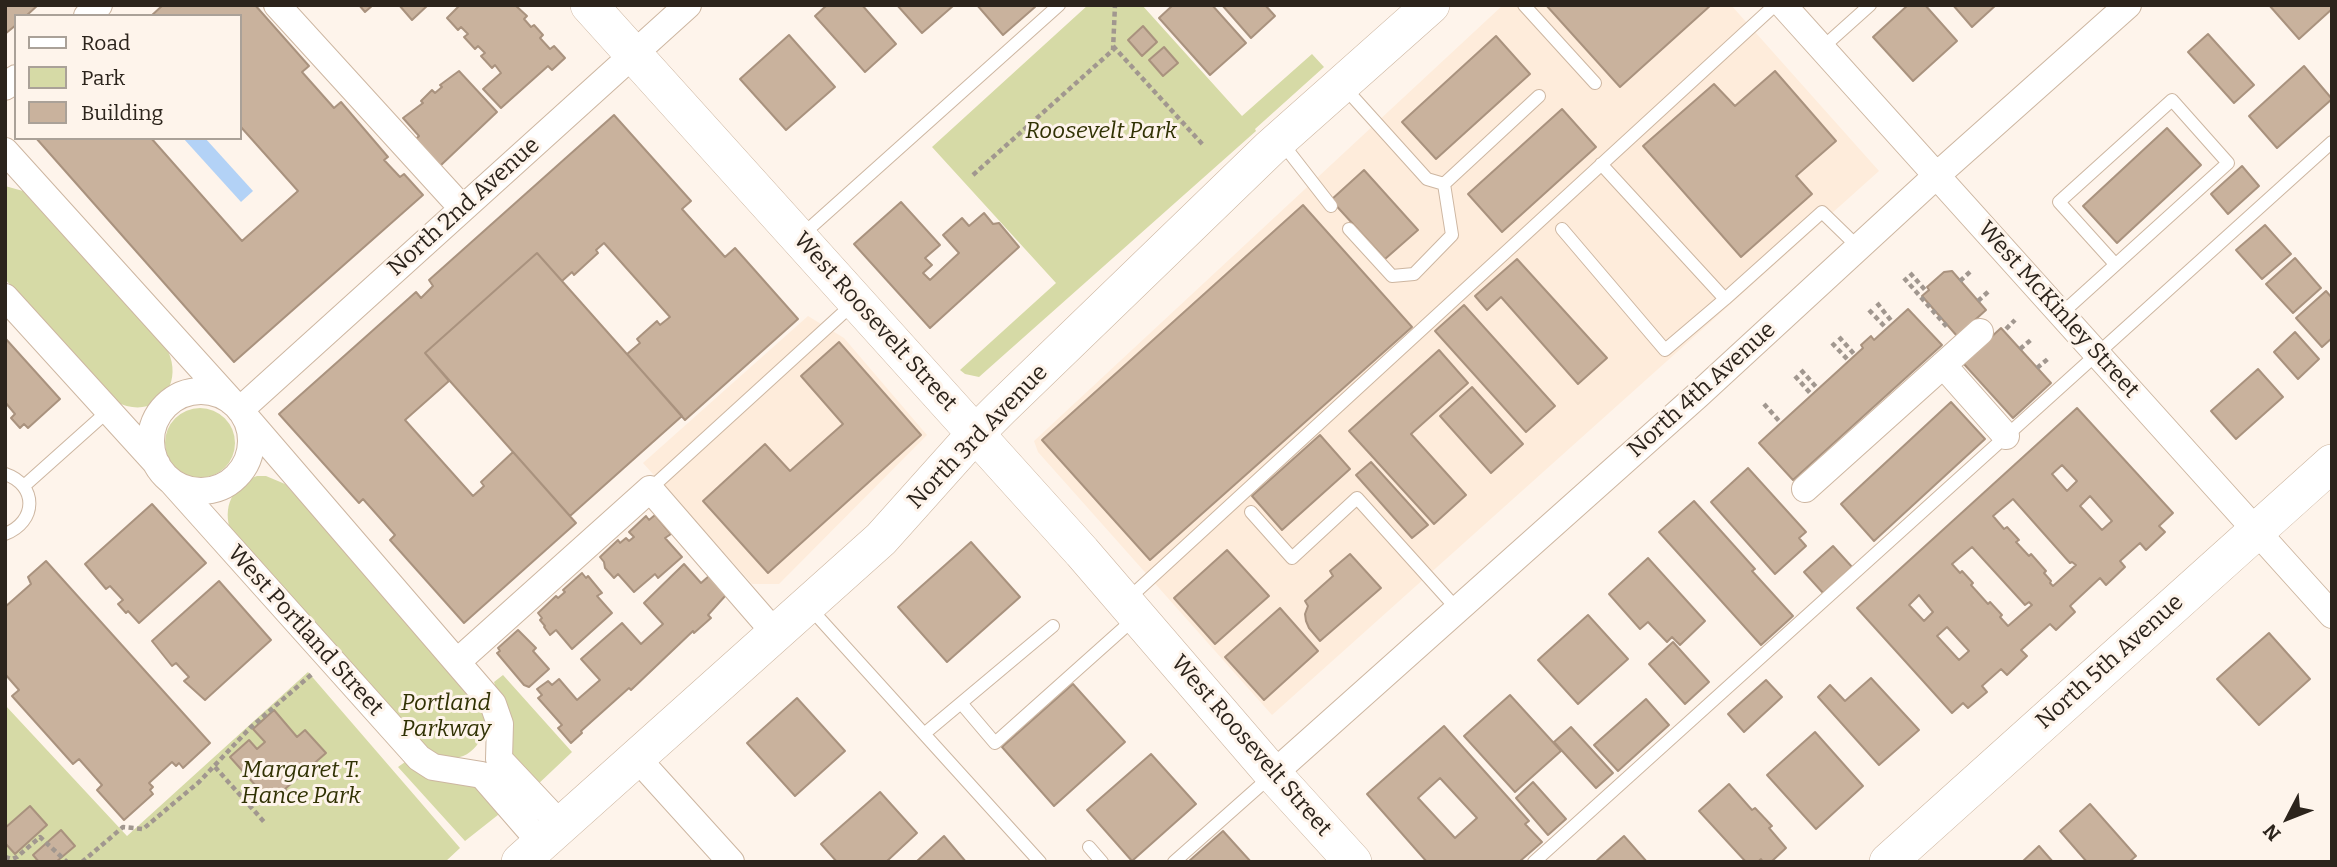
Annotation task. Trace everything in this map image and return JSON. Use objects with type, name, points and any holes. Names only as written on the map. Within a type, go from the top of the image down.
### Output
[{"type":"street","points":[[277,5],[462,208]]},
{"type":"street","name":"West Roosevelt Street","points":[[589,5],[857,300],[1353,862]]},
{"type":"street","name":"North 2nd Avenue","points":[[239,409],[688,5]]},
{"type":"street","name":"North 3rd Avenue","points":[[541,843],[881,539],[975,434],[1280,140],[1431,5]]},
{"type":"street","name":"West McKinley Street","points":[[1783,5],[2332,615]]},
{"type":"street","name":"North 4th Avenue","points":[[1273,774],[1698,395],[1936,176],[2128,5]]},
{"type":"street","points":[[5,151],[239,409],[493,705],[500,724],[490,767],[541,843]]},
{"type":"street","name":"West Portland Street","points":[[5,297],[419,758],[433,767],[490,767]]},
{"type":"street","points":[[1805,489],[1943,365],[1991,331]]},
{"type":"street","points":[[1943,365],[2006,436]]},
{"type":"street","points":[[199,391],[216,393],[239,409],[250,432],[251,449],[245,465],[235,478],[220,487],[204,491],[187,488],[165,473],[152,450],[152,433],[158,416],[168,403],[183,394],[199,391]]},
{"type":"street","name":"North 5th Avenue","points":[[1888,862],[2332,463]]},
{"type":"street","points":[[457,662],[650,489],[775,633]]},
{"type":"street","points":[[636,757],[731,862]]},
{"type":"lane","points":[[799,237],[1059,5]]},
{"type":"lane","points":[[1524,5],[1595,83]]},
{"type":"lane","points":[[961,704],[995,743],[1103,649],[1131,608],[1601,164],[1775,5]]},
{"type":"lane","points":[[1822,48],[1870,5]]},
{"type":"lane","points":[[1342,84],[1427,179],[1444,184]]},
{"type":"lane","points":[[1444,184],[1539,96]]},
{"type":"lane","points":[[2060,313],[2115,264],[2228,163],[2172,100],[2059,202],[2115,264]]},
{"type":"lane","points":[[1280,140],[1332,206]]},
{"type":"lane","points":[[1534,862],[2332,142]]},
{"type":"lane","points":[[1601,164],[1725,299]]},
{"type":"lane","points":[[1349,229],[1392,276],[1413,274],[1452,236],[1444,184]]},
{"type":"lane","points":[[1562,229],[1665,350],[1822,212],[1858,247]]},
{"type":"lane","points":[[650,489],[857,300]]},
{"type":"lane","points":[[24,486],[108,411]]},
{"type":"lane","points":[[5,474],[16,478],[24,486],[30,505],[27,515],[15,531],[5,534]]},
{"type":"lane","points":[[1251,512],[1292,558],[1357,498],[1457,609]]},
{"type":"lane","points":[[807,605],[1040,862]]},
{"type":"lane","points":[[924,734],[1053,626]]},
{"type":"lane","points":[[1174,862],[1273,774]]},
{"type":"lane","points":[[1089,847],[1102,862]]},
{"type":"path","points":[[973,174],[1113,50],[1115,5]]},
{"type":"path","points":[[1113,46],[1204,146]]},
{"type":"path","points":[[1960,281],[1971,271]]},
{"type":"path","points":[[1910,274],[1927,292]]},
{"type":"path","points":[[1904,278],[1952,332]]},
{"type":"path","points":[[1978,301],[1989,291]]},
{"type":"path","points":[[1877,303],[1893,323]]},
{"type":"path","points":[[1870,310],[1886,329]]},
{"type":"path","points":[[1991,331],[2015,320]]},
{"type":"path","points":[[1839,337],[1855,355]]},
{"type":"path","points":[[2020,349],[2032,339]]},
{"type":"path","points":[[1832,343],[1849,361]]},
{"type":"path","points":[[2037,368],[2049,358]]},
{"type":"path","points":[[1801,370],[1818,389]]},
{"type":"path","points":[[1795,376],[1812,395]]},
{"type":"path","points":[[1764,404],[1781,423]]},
{"type":"path","points":[[82,862],[123,827],[143,829],[200,782],[250,728],[313,674]]},
{"type":"path","points":[[215,767],[266,824]]},
{"type":"path","points":[[5,857],[17,857],[40,836],[67,862]]},
{"type":"shaded area","points":[[1503,5],[1731,5],[1879,171],[1272,715],[1038,452],[1034,441]]},
{"type":"shaded area","points":[[808,316],[844,338],[927,435],[779,584],[752,584],[643,463]]},
{"type":"green space","name":"Roosevelt Park","points":[[1088,5],[1142,5],[1242,116],[1312,54],[1324,67],[1255,129],[1256,131],[979,377],[965,374],[960,370],[1056,283],[932,147]]},
{"type":"green space","points":[[5,186],[23,191],[168,351],[172,377],[162,398],[141,407],[115,401],[5,279]]},
{"type":"green space","points":[[207,408],[220,414],[229,423],[233,429],[233,457],[225,468],[214,476],[193,478],[175,468],[167,457],[165,436],[175,418],[186,410]]},
{"type":"green space","name":"Portland Parkway","points":[[257,476],[266,476],[285,484],[483,704],[484,731],[472,750],[463,756],[452,758],[439,757],[426,751],[231,532],[228,514],[231,498],[241,485]]},
{"type":"green space","name":"Margaret T. Hance Park","points":[[308,672],[460,848],[445,862],[5,862],[5,705],[127,836]]},
{"type":"green space","name":"Portland Parkway","points":[[503,675],[572,752],[535,787],[507,752],[501,704],[494,682]]},
{"type":"green space","name":"Portland Parkway","points":[[405,762],[418,771],[468,783],[503,811],[465,841],[398,767]]},
{"type":"water","points":[[185,140],[207,140],[253,191],[241,202]]},
{"type":"building","points":[[5,5],[38,5],[28,14],[14,14],[14,27],[5,34]]},
{"type":"building","points":[[163,5],[255,5],[309,66],[302,72],[334,108],[341,102],[388,157],[384,160],[400,177],[404,174],[423,195],[234,362],[38,140],[153,140],[242,241],[298,191],[242,128],[242,14],[153,14]]},
{"type":"building","points":[[359,5],[373,5],[365,12]]},
{"type":"building","points":[[399,5],[428,5],[412,20]]},
{"type":"building","points":[[460,5],[515,5],[527,16],[524,19],[531,27],[534,25],[543,35],[540,38],[550,49],[554,46],[565,58],[552,70],[548,66],[501,108],[483,89],[501,73],[495,65],[492,68],[481,56],[485,53],[478,46],[475,49],[464,37],[468,34],[461,27],[458,30],[447,18]]},
{"type":"building","points":[[827,5],[862,5],[896,44],[865,72],[815,16]]},
{"type":"building","points":[[897,5],[952,5],[953,6],[922,33]]},
{"type":"building","points":[[977,5],[1034,5],[1035,7],[1003,35]]},
{"type":"building","points":[[1173,5],[1212,5],[1246,43],[1210,75],[1159,18]]},
{"type":"building","points":[[1222,5],[1265,5],[1275,16],[1251,38]]},
{"type":"building","points":[[1546,5],[1711,5],[1620,87]]},
{"type":"building","points":[[1908,5],[1925,5],[1957,41],[1913,81],[1873,37]]},
{"type":"building","points":[[1953,5],[1996,5],[1972,27]]},
{"type":"building","points":[[2269,5],[2332,5],[2332,9],[2299,39]]},
{"type":"building","points":[[1143,26],[1157,42],[1142,56],[1128,40]]},
{"type":"building","points":[[2208,34],[2254,85],[2234,103],[2188,52]]},
{"type":"building","points":[[789,35],[835,87],[786,130],[740,79]]},
{"type":"building","points":[[1496,36],[1530,74],[1436,159],[1402,122]]},
{"type":"building","points":[[1164,47],[1178,63],[1163,76],[1149,60]]},
{"type":"building","points":[[2304,66],[2332,99],[2277,148],[2249,116]]},
{"type":"building","points":[[459,71],[497,112],[440,166],[416,139],[419,136],[403,118],[423,103],[421,101],[432,90],[435,93],[442,87],[440,85]]},
{"type":"building","points":[[1775,71],[1836,141],[1796,176],[1812,194],[1741,257],[1643,146],[1714,84],[1735,106]]},
{"type":"building","points":[[1562,109],[1596,147],[1502,232],[1468,194]]},
{"type":"building","points":[[614,115],[691,201],[682,209],[725,257],[735,248],[798,319],[685,420],[627,354],[640,343],[637,339],[657,321],[660,325],[670,317],[604,243],[596,250],[598,253],[574,275],[572,272],[562,281],[537,253],[425,353],[449,381],[405,420],[473,496],[484,486],[481,482],[513,452],[576,523],[464,623],[390,540],[395,535],[363,499],[359,503],[279,414],[416,292],[421,298],[433,286],[429,280]]},
{"type":"building","points":[[2167,128],[2201,165],[2117,243],[2083,206]]},
{"type":"building","points":[[2242,166],[2259,186],[2228,214],[2211,194]]},
{"type":"building","points":[[1364,170],[1418,230],[1385,259],[1331,200]]},
{"type":"building","points":[[901,202],[940,245],[925,258],[932,265],[923,273],[930,280],[959,253],[943,235],[962,218],[969,226],[984,213],[993,224],[999,223],[1019,247],[930,328],[854,244]]},
{"type":"building","points":[[1303,205],[1412,327],[1150,560],[1042,440]]},
{"type":"building","points":[[2265,225],[2291,254],[2262,279],[2236,250]]},
{"type":"building","points":[[537,253],[682,416],[570,516],[425,353]]},
{"type":"building","points":[[2295,258],[2321,288],[2293,313],[2266,284]]},
{"type":"building","points":[[1517,259],[1607,358],[1578,384],[1501,297],[1487,310],[1475,296]]},
{"type":"building","points":[[1952,271],[1986,310],[1957,336],[1922,296],[1929,290],[1927,287],[1944,272]]},
{"type":"building","points":[[2326,291],[2332,298],[2332,338],[2322,347],[2296,318]]},
{"type":"building","points":[[1464,305],[1555,406],[1526,432],[1435,331]]},
{"type":"building","points":[[1908,309],[1942,345],[1793,480],[1759,443],[1863,348],[1861,345],[1871,336],[1874,340]]},
{"type":"building","points":[[2001,328],[2051,383],[2013,418],[1963,363]]},
{"type":"building","points":[[2295,332],[2319,359],[2298,379],[2274,352]]},
{"type":"building","points":[[5,338],[60,399],[28,428],[24,424],[20,428],[11,418],[15,414],[5,402]]},
{"type":"building","points":[[839,342],[921,435],[768,573],[703,501],[765,444],[790,471],[843,424],[801,376]]},
{"type":"building","points":[[1439,350],[1468,383],[1411,434],[1466,495],[1434,524],[1349,431]]},
{"type":"building","points":[[2258,369],[2283,397],[2236,439],[2211,411]]},
{"type":"building","points":[[1472,387],[1523,444],[1491,473],[1440,416]]},
{"type":"building","points":[[1951,402],[1985,439],[1874,541],[1841,504]]},
{"type":"building","points":[[2077,408],[2173,513],[2159,526],[2165,532],[2146,550],[2140,543],[2120,561],[2125,567],[2106,585],[2100,578],[2070,606],[2075,612],[2056,630],[2050,624],[2021,650],[2027,656],[2007,675],[2001,669],[1982,686],[1987,692],[1968,708],[1963,703],[1952,713],[1857,608]],"holes":[[[2062,465],[2077,481],[2067,491],[2052,474]],[[2090,496],[2112,521],[2102,530],[2080,506]],[[2013,499],[2070,563],[2076,565],[2053,586],[2044,573],[2046,571],[2016,542],[2019,540],[2007,527],[2004,529],[1993,516]],[[1972,547],[2025,605],[2029,602],[2032,605],[2008,626],[2000,617],[2002,615],[1990,602],[1988,604],[1971,585],[1973,583],[1952,564]],[[1919,595],[1933,612],[1924,621],[1909,605]],[[1947,627],[1969,651],[1959,660],[1937,636]]]},
{"type":"building","points":[[1320,435],[1350,469],[1282,530],[1252,496]]},
{"type":"building","points":[[1371,462],[1428,525],[1412,538],[1356,475]]},
{"type":"building","points":[[1748,468],[1806,532],[1799,538],[1806,546],[1775,574],[1711,502]]},
{"type":"building","points":[[1694,501],[1793,616],[1761,645],[1659,532]]},
{"type":"building","points":[[152,504],[206,563],[139,623],[118,604],[123,600],[110,586],[106,589],[85,564]]},
{"type":"building","points":[[655,515],[671,534],[665,538],[682,557],[658,578],[655,574],[634,592],[618,574],[614,578],[600,557],[618,540],[620,543],[626,538],[629,541],[634,537],[629,532],[646,516],[649,520]]},
{"type":"building","points":[[971,542],[1020,597],[947,662],[898,607]]},
{"type":"building","points":[[1833,546],[1852,567],[1823,593],[1804,572]]},
{"type":"building","points":[[1227,550],[1269,596],[1215,644],[1174,598]]},
{"type":"building","points":[[1350,554],[1381,588],[1320,641],[1306,621],[1308,606],[1305,601],[1333,576],[1330,571]]},
{"type":"building","points":[[1648,558],[1705,621],[1680,645],[1672,637],[1667,642],[1648,622],[1640,629],[1609,594]]},
{"type":"building","points":[[46,561],[210,743],[183,768],[179,763],[176,766],[172,762],[149,783],[153,787],[150,790],[153,794],[124,820],[97,790],[102,785],[79,759],[73,764],[12,696],[19,690],[5,674],[5,607],[31,584],[28,577]]},
{"type":"building","points":[[684,564],[701,583],[709,576],[726,595],[708,615],[711,618],[694,633],[693,631],[631,690],[629,688],[571,743],[558,728],[562,725],[538,698],[542,695],[537,689],[548,681],[552,685],[559,679],[577,700],[600,680],[581,659],[622,623],[641,644],[663,624],[644,603]]},
{"type":"building","points":[[582,573],[586,578],[588,576],[602,593],[597,596],[612,613],[572,649],[556,630],[550,635],[538,613],[556,596],[558,598],[565,592],[563,590]]},
{"type":"building","points":[[219,581],[271,640],[205,700],[184,681],[189,677],[176,663],[172,666],[152,641]]},
{"type":"building","points":[[1280,608],[1318,651],[1264,700],[1225,657]]},
{"type":"building","points":[[1588,615],[1628,659],[1578,704],[1538,660]]},
{"type":"building","points":[[518,630],[536,648],[533,651],[549,669],[529,687],[524,685],[497,653],[500,651],[498,648]]},
{"type":"building","points":[[2269,633],[2310,679],[2259,725],[2217,679]]},
{"type":"building","points":[[1673,642],[1709,682],[1685,704],[1649,664]]},
{"type":"building","points":[[1871,678],[1919,730],[1879,765],[1818,697],[1830,685],[1845,701]]},
{"type":"building","points":[[1766,680],[1782,697],[1744,732],[1728,714]]},
{"type":"building","points":[[1073,684],[1125,742],[1054,806],[1002,747]]},
{"type":"building","points":[[1510,695],[1561,751],[1515,792],[1464,736]]},
{"type":"building","points":[[797,698],[845,751],[795,796],[747,743]]},
{"type":"building","points":[[1646,699],[1669,725],[1618,771],[1594,745]]},
{"type":"building","points":[[274,710],[297,737],[305,730],[326,753],[285,789],[288,792],[273,805],[230,757],[249,740],[257,749],[265,742],[253,729]]},
{"type":"building","points":[[1444,726],[1529,821],[1525,824],[1542,842],[1519,862],[1427,862],[1367,794]],"holes":[[[1440,778],[1477,818],[1455,838],[1418,798]]]},
{"type":"building","points":[[1571,727],[1613,773],[1596,788],[1554,742]]},
{"type":"building","points":[[1815,732],[1863,786],[1816,829],[1767,775]]},
{"type":"building","points":[[1151,754],[1196,804],[1132,861],[1087,810]]},
{"type":"building","points":[[1533,782],[1566,819],[1548,835],[1516,798]]},
{"type":"building","points":[[1729,784],[1752,810],[1755,808],[1772,826],[1769,828],[1786,848],[1771,862],[1763,862],[1761,859],[1758,862],[1746,862],[1699,811]]},
{"type":"building","points":[[880,792],[917,833],[886,862],[837,862],[821,844]]},
{"type":"building","points":[[2090,804],[2136,856],[2129,862],[2087,862],[2060,831]]},
{"type":"building","points":[[30,806],[47,825],[15,854],[5,843],[5,828]]},
{"type":"building","points":[[61,830],[75,846],[56,862],[39,862],[33,855]]},
{"type":"building","points":[[1223,831],[1251,862],[1188,862]]},
{"type":"building","points":[[944,836],[966,862],[916,862]]},
{"type":"building","points":[[1624,836],[1647,862],[1595,862]]},
{"type":"building","points":[[2039,846],[2053,862],[2022,862]]}]
